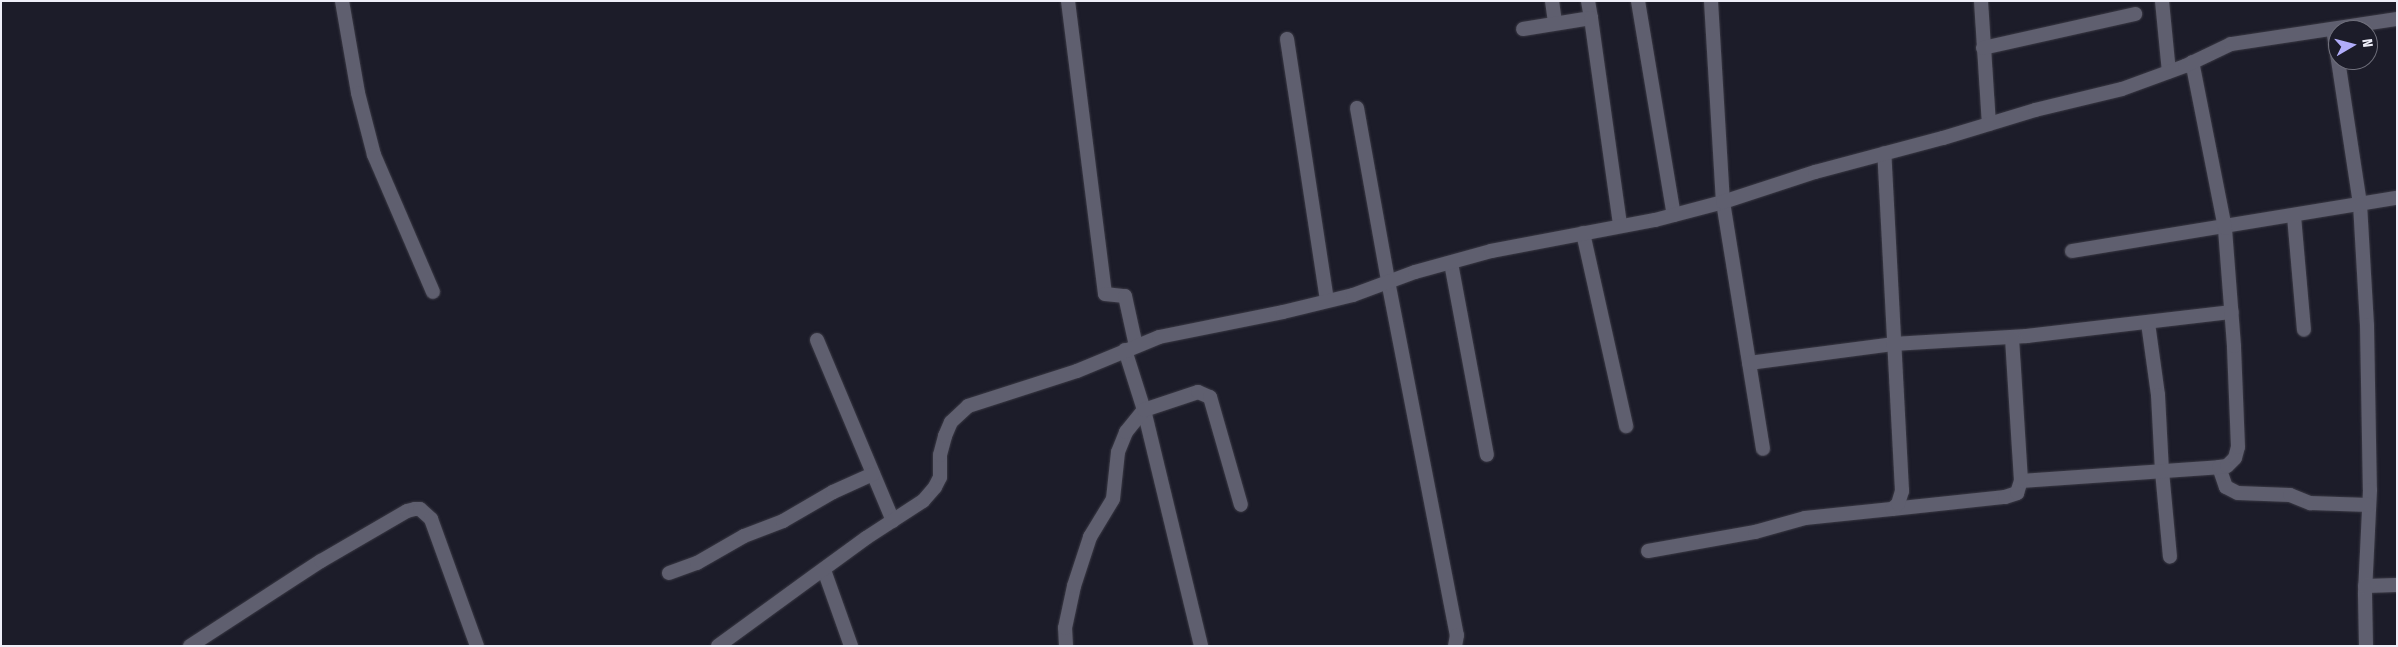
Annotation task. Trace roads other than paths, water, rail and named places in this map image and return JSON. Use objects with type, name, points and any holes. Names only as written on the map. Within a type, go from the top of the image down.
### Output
[{"type":"street","points":[[342,1],[358,94],[374,155],[433,292]]},
{"type":"street","points":[[1068,1],[1105,294],[1125,296],[1130,348],[1201,646]]},
{"type":"street","points":[[1552,1],[1555,23]]},
{"type":"street","points":[[1588,1],[1620,225]]},
{"type":"street","points":[[1638,1],[1674,215]]},
{"type":"street","points":[[1711,1],[1723,202],[1763,449]]},
{"type":"street","points":[[1981,1],[1989,124]]},
{"type":"street","points":[[2162,1],[2169,72]]},
{"type":"street","points":[[1983,48],[2135,14]]},
{"type":"street","points":[[1523,29],[1591,18]]},
{"type":"street","points":[[2378,22],[2397,19]]},
{"type":"street","points":[[718,646],[893,521],[923,502],[936,487],[940,477],[940,455],[944,436],[951,422],[968,406],[1077,371],[1159,337],[1353,295],[1388,281],[1491,251],[1674,215],[1723,202],[1815,172],[2035,110],[2122,89],[2169,72],[2232,44],[2328,30]]},
{"type":"street","points":[[1288,39],[1327,300]]},
{"type":"street","points":[[2021,481],[2219,467],[2227,466],[2235,458],[2238,447],[2232,312],[2225,228],[2192,62]]},
{"type":"street","points":[[2340,70],[2360,204],[2367,325],[2370,505],[2366,586],[2366,646]]},
{"type":"street","points":[[1358,108],[1388,281],[1457,635],[1456,646]]},
{"type":"street","points":[[1884,154],[1902,491],[1901,498],[1892,509]]},
{"type":"street","points":[[2072,251],[2225,228],[2397,198]]},
{"type":"street","points":[[2294,216],[2304,330]]},
{"type":"street","points":[[1584,233],[1626,426]]},
{"type":"street","points":[[1451,263],[1487,455]]},
{"type":"street","points":[[1749,363],[1894,344],[2012,337],[2148,324],[2232,312]]},
{"type":"street","points":[[2148,324],[2158,395],[2162,471],[2170,557]]},
{"type":"street","points":[[1648,552],[1754,532],[1805,518],[2005,497],[2017,493],[2021,481],[2012,337]]},
{"type":"street","points":[[817,340],[893,521]]},
{"type":"street","points":[[1066,646],[1065,628],[1079,570],[1090,537],[1112,499],[1118,452],[1126,432],[1144,410],[1198,392],[1210,397],[1241,505]]},
{"type":"street","points":[[2219,467],[2226,487],[2238,493],[2286,494],[2310,503],[2370,505]]},
{"type":"street","points":[[669,573],[704,560],[744,536],[783,522],[833,492],[873,474]]},
{"type":"street","points":[[190,646],[321,561],[407,511],[415,509],[420,510],[431,519],[477,646]]},
{"type":"street","points":[[824,570],[851,646]]},
{"type":"street","points":[[2366,586],[2397,586]]}]
